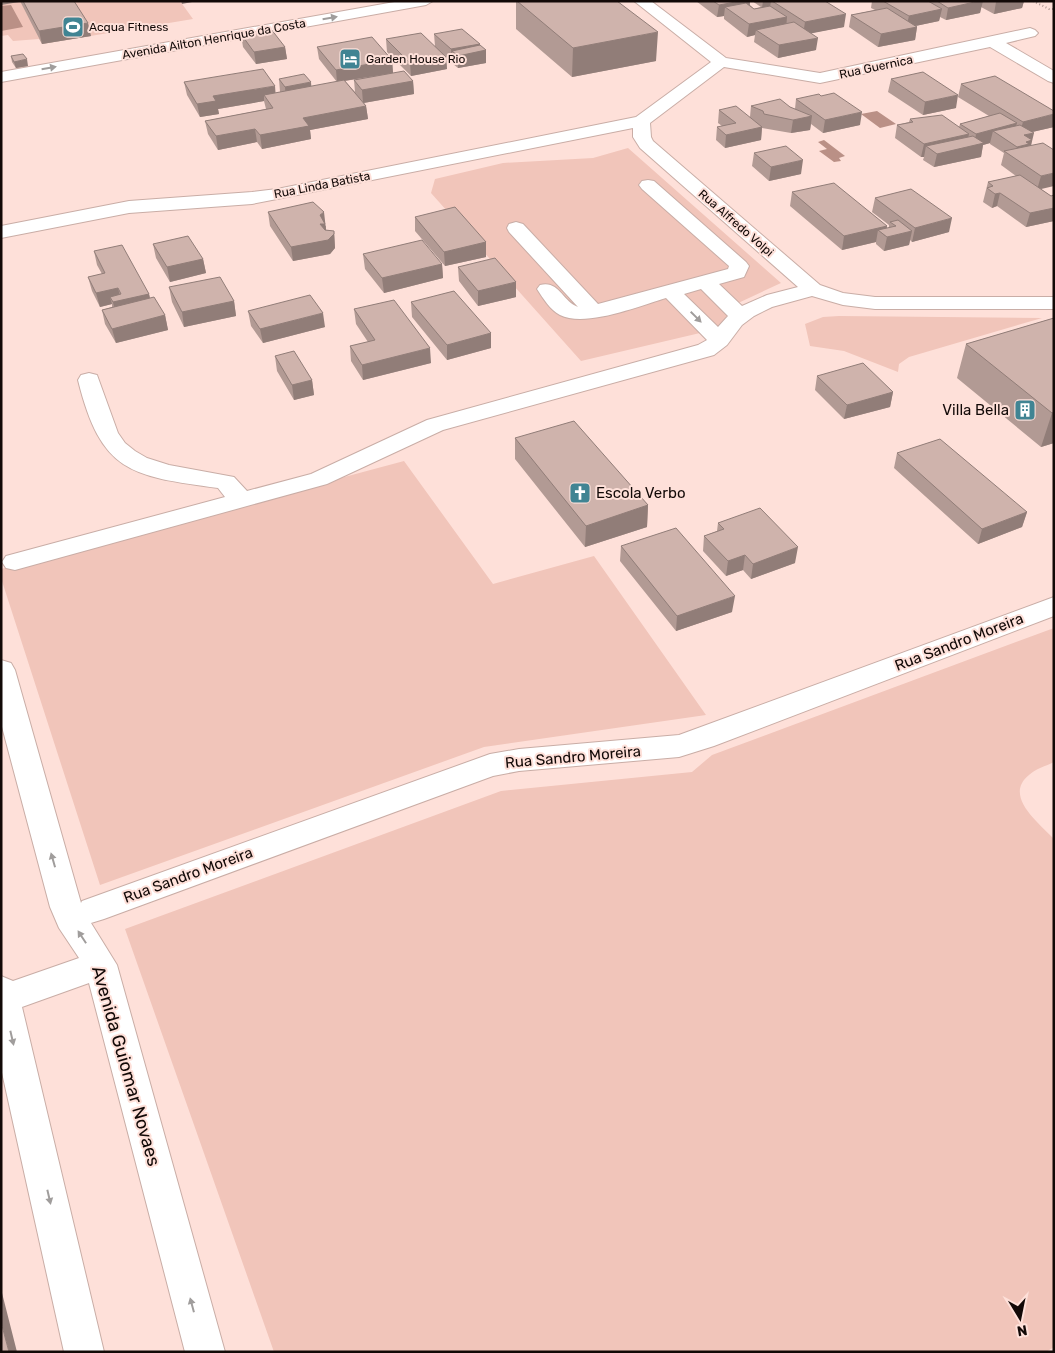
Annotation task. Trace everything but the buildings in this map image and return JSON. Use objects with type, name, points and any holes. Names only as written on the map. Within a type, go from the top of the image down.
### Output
[{"type":"street","name":"Avenida Ailton Henrique da Costa","points":[[1,77],[426,1]]},
{"type":"street","points":[[642,1],[722,62],[641,121],[642,138],[646,144]]},
{"type":"street","name":"Rua Guernica","points":[[722,62],[820,78],[1030,34]]},
{"type":"street","points":[[993,42],[1040,67],[1050,84]]},
{"type":"street","name":"Rua Linda Batista","points":[[1,232],[129,207],[252,198],[277,194],[641,121]]},
{"type":"street","points":[[560,136],[590,137],[646,144]]},
{"type":"street","name":"Rua Alfredo Volpi","points":[[646,144],[813,289],[828,296],[846,300],[875,302],[1054,303]]},
{"type":"street","points":[[547,289],[563,309],[569,312],[586,314],[732,276],[737,273],[739,266],[648,185]]},
{"type":"street","points":[[516,228],[594,312]]},
{"type":"street","points":[[706,283],[740,316]]},
{"type":"street","points":[[15,562],[319,479],[338,472],[435,425],[706,350],[715,346],[720,341],[740,316],[774,301],[813,289]]},
{"type":"street","points":[[671,292],[720,341]]},
{"type":"street","points":[[89,380],[95,404],[106,431],[118,449],[136,463],[180,475],[226,482],[241,500]]},
{"type":"street","name":"Rua Sandro Moreira","points":[[93,910],[490,765],[520,760],[679,746],[1054,606]]},
{"type":"street","name":"Avenida Guiomar Novaes","points":[[1,670],[66,907],[70,918],[101,966],[205,1352]]},
{"type":"street","points":[[84,1352],[2,997],[101,966]]},
{"type":"path","points":[[1033,1],[1049,9],[1054,9]]},
{"type":"shaded area","name":"Acqua Fitness","points":[[1,1],[180,1],[193,19],[42,44],[39,39],[13,41],[8,35],[1,36]]},
{"type":"shaded area","points":[[11,5],[23,27],[1,31],[1,6]]},
{"type":"shaded area","points":[[877,111],[896,124],[880,128],[861,114]]},
{"type":"shaded area","points":[[824,140],[845,156],[839,158],[841,161],[834,162],[819,151],[827,149],[818,142]]},
{"type":"shaded area","points":[[628,148],[781,283],[736,304],[717,329],[581,361],[431,193],[435,179],[503,163],[593,158]]},
{"type":"shaded area","points":[[823,317],[1042,318],[909,357],[899,364],[898,372],[844,351],[810,346],[805,324]]},
{"type":"shaded area","points":[[404,461],[493,584],[594,556],[706,715],[484,747],[100,885],[1,578],[1,569]]},
{"type":"shaded area","points":[[1054,628],[1054,762],[1037,769],[1029,775],[1022,783],[1020,792],[1026,809],[1054,839],[1054,1347],[1046,1352],[274,1352],[125,929],[501,791],[692,772],[712,755]]},
{"type":"place","name":"Acqua Fitness","points":[[73,27]]},
{"type":"place","name":"Garden House Rio","points":[[350,59]]},
{"type":"place","name":"Villa Bella","points":[[1025,410]]},
{"type":"place","name":"Escola Verbo","points":[[580,493]]}]
